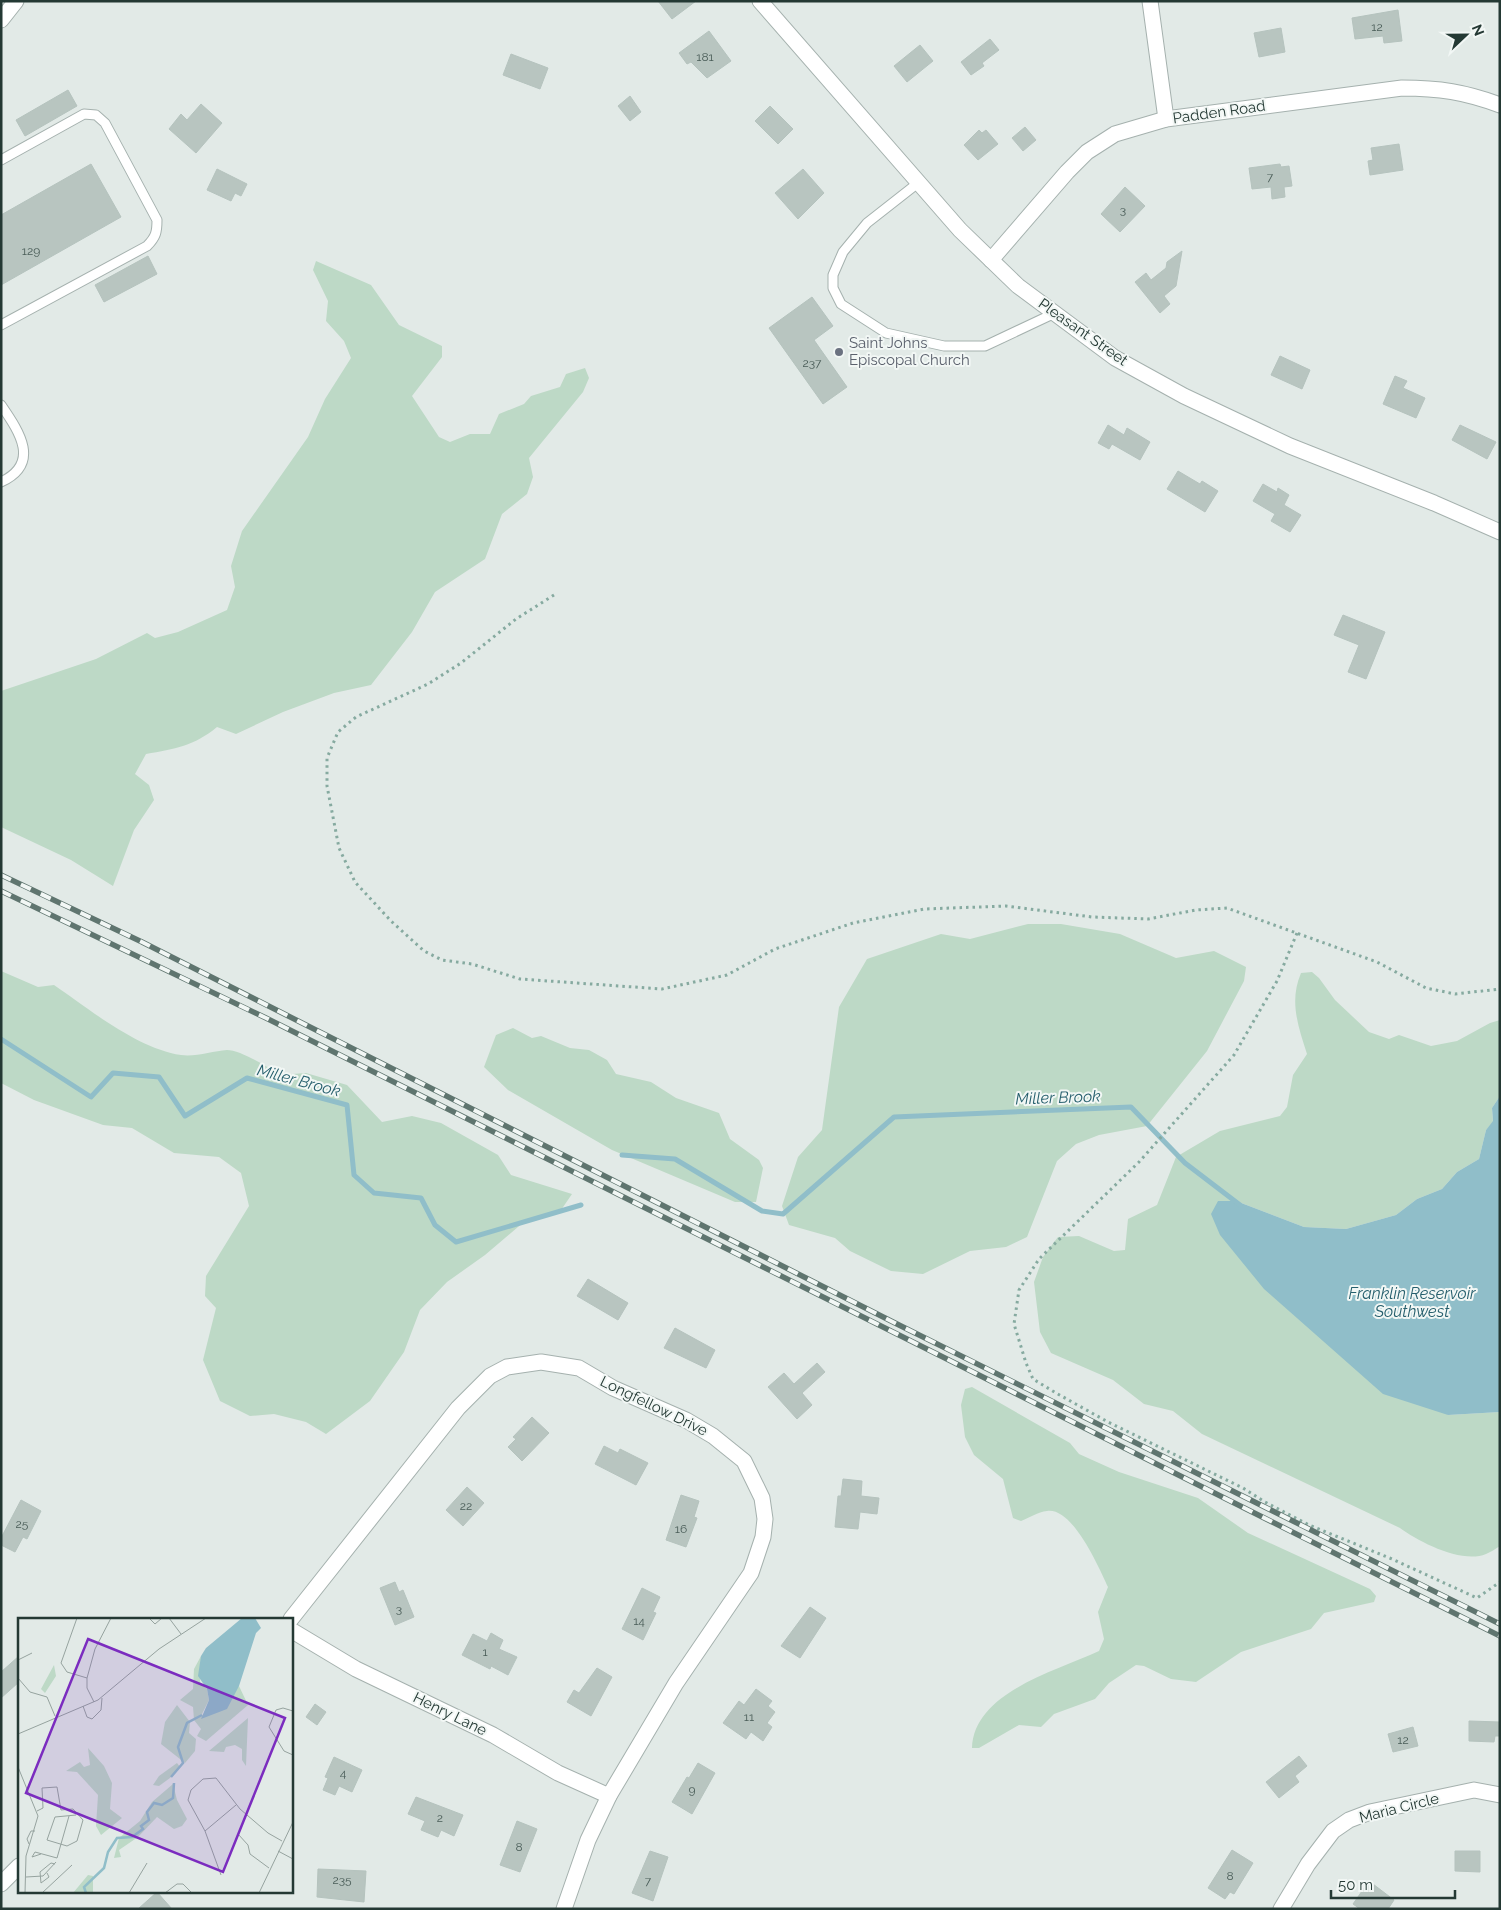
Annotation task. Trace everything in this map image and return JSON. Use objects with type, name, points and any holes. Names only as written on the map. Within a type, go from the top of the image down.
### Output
[{"type":"street","points":[[1,20],[16,1]]},
{"type":"street","name":"Pleasant Street","points":[[760,1],[960,230],[1018,286],[1115,358],[1184,396],[1290,446],[1434,503],[1500,532]]},
{"type":"street","points":[[1150,1],[1166,119]]},
{"type":"street","name":"Padden Road","points":[[991,260],[1067,172],[1087,152],[1115,134],[1166,119],[1402,88],[1437,88],[1471,94],[1500,105]]},
{"type":"street","name":"Longfellow Drive","points":[[292,1618],[458,1408],[490,1376],[507,1366],[541,1362],[579,1368],[614,1388],[686,1420],[713,1436],[744,1461],[762,1498],[764,1519],[763,1537],[751,1573],[676,1683],[609,1796],[588,1840],[564,1909]]},
{"type":"street","name":"Henry Lane","points":[[292,1631],[356,1669],[492,1735],[558,1773],[609,1796]]},
{"type":"street","name":"Maria Circle","points":[[1281,1909],[1308,1864],[1333,1831],[1350,1820],[1370,1812],[1474,1790],[1500,1795]]},
{"type":"street","points":[[1,1884],[18,1867]]},
{"type":"lane","points":[[1,160],[84,114],[96,116],[105,123],[156,220],[157,230],[155,238],[146,246],[1,325]]},
{"type":"lane","points":[[918,183],[867,223],[843,252],[833,275],[832,288],[841,304],[886,333],[944,346],[985,346],[1055,313]]},
{"type":"lane","points":[[1,405],[25,444],[23,458],[18,470],[1,482]]},
{"type":"path","points":[[554,595],[516,620],[461,664],[436,679],[356,716],[338,732],[327,758],[326,786],[339,848],[355,882],[424,951],[442,960],[472,964],[520,979],[662,990],[727,975],[774,949],[852,923],[924,909],[996,906],[1092,917],[1148,919],[1196,910],[1227,908],[1377,962],[1426,988],[1454,994],[1500,989]]},
{"type":"path","points":[[1297,933],[1277,981],[1234,1055],[1139,1162],[1039,1259],[1019,1290],[1014,1324],[1026,1363],[1033,1378],[1079,1407],[1214,1476],[1243,1488],[1265,1502],[1338,1539],[1392,1559],[1477,1598],[1500,1582]]},
{"type":"green space","points":[[316,261],[371,285],[399,325],[442,346],[442,357],[412,396],[439,437],[450,442],[470,434],[490,434],[499,414],[524,404],[531,396],[560,387],[566,374],[585,368],[589,378],[583,392],[529,458],[533,477],[527,494],[502,514],[485,559],[435,592],[412,632],[371,685],[334,693],[283,712],[236,734],[217,727],[192,743],[146,754],[135,774],[149,785],[154,800],[134,830],[113,886],[71,860],[1,827],[1,691],[96,659],[147,633],[155,638],[178,632],[227,610],[235,587],[231,566],[242,531],[308,437],[325,399],[351,358],[344,341],[326,321],[328,301],[313,270]]},
{"type":"green space","points":[[1028,924],[1061,924],[1120,934],[1176,958],[1214,951],[1246,967],[1244,981],[1207,1051],[1147,1126],[1099,1135],[1076,1144],[1057,1161],[1027,1237],[1006,1247],[970,1251],[923,1274],[891,1271],[850,1251],[835,1238],[789,1225],[782,1206],[798,1157],[822,1130],[839,1007],[867,959],[941,934],[970,939]]},
{"type":"green space","points":[[1,971],[38,987],[54,985],[114,1027],[148,1045],[165,1051],[181,1055],[198,1055],[227,1050],[233,1051],[254,1060],[279,1075],[306,1073],[347,1085],[382,1122],[412,1116],[441,1123],[498,1155],[511,1175],[572,1194],[559,1213],[525,1221],[485,1255],[447,1282],[420,1310],[404,1352],[370,1401],[326,1434],[306,1422],[274,1414],[250,1416],[220,1401],[203,1360],[216,1308],[205,1296],[206,1276],[249,1206],[241,1173],[219,1157],[174,1153],[132,1128],[103,1125],[34,1100],[1,1083]]},
{"type":"green space","points":[[1312,972],[1319,978],[1335,1000],[1369,1032],[1389,1039],[1399,1035],[1431,1046],[1457,1041],[1490,1023],[1500,1020],[1500,1096],[1492,1108],[1493,1122],[1486,1130],[1479,1159],[1457,1172],[1442,1189],[1417,1199],[1396,1215],[1346,1229],[1304,1227],[1236,1201],[1448,1415],[1500,1412],[1500,1546],[1486,1554],[1465,1556],[1453,1554],[1429,1545],[1400,1528],[1202,1434],[1173,1411],[1144,1404],[1113,1380],[1051,1353],[1040,1332],[1034,1282],[1043,1257],[1058,1237],[1079,1236],[1114,1251],[1125,1250],[1128,1219],[1157,1205],[1176,1157],[1220,1131],[1280,1116],[1287,1107],[1293,1075],[1307,1054],[1296,1013],[1297,983],[1301,973]]},
{"type":"green space","points":[[513,1028],[532,1038],[541,1036],[570,1048],[589,1050],[607,1060],[616,1074],[651,1082],[676,1098],[719,1113],[730,1139],[759,1160],[763,1168],[756,1202],[735,1202],[612,1150],[508,1090],[484,1067],[496,1035]]},
{"type":"green space","points":[[972,1387],[1070,1443],[1079,1454],[1119,1472],[1198,1498],[1248,1533],[1370,1589],[1376,1596],[1374,1602],[1324,1613],[1311,1629],[1241,1652],[1196,1682],[1171,1679],[1144,1666],[1136,1665],[1109,1683],[1095,1699],[1054,1714],[1041,1727],[1019,1725],[979,1748],[972,1748],[976,1729],[987,1712],[1002,1698],[1040,1676],[1099,1651],[1104,1639],[1098,1612],[1108,1587],[1084,1540],[1075,1528],[1057,1512],[1047,1511],[1021,1521],[1013,1518],[1003,1479],[974,1455],[965,1437],[961,1405],[965,1389]]},
{"type":"water","name":"Franklin Reservoir Southwest","points":[[1500,1096],[1500,1412],[1448,1415],[1383,1394],[1264,1289],[1220,1235],[1211,1214],[1218,1201],[1236,1201],[1304,1227],[1346,1229],[1396,1215],[1417,1199],[1442,1189],[1457,1172],[1479,1159],[1486,1130],[1493,1121],[1492,1108]]},
{"type":"building","points":[[658,1],[696,1],[672,19]]},
{"type":"building","points":[[1398,10],[1402,41],[1384,43],[1383,36],[1355,39],[1352,18]]},
{"type":"building","points":[[1281,28],[1285,52],[1259,57],[1254,33]]},
{"type":"building","points":[[709,31],[731,61],[707,78],[691,62],[687,64],[679,53]]},
{"type":"building","points":[[990,39],[999,50],[982,63],[984,66],[971,75],[961,62]]},
{"type":"building","points":[[920,45],[933,61],[907,82],[894,66]]},
{"type":"building","points":[[511,54],[548,68],[540,89],[503,75]]},
{"type":"building","points":[[68,90],[77,106],[25,136],[16,120]]},
{"type":"building","points":[[630,96],[641,112],[630,121],[618,106]]},
{"type":"building","points":[[201,104],[222,123],[196,153],[169,129],[181,114],[187,120]]},
{"type":"building","points":[[770,106],[793,129],[778,144],[755,121]]},
{"type":"building","points":[[1025,127],[1036,140],[1023,151],[1012,138]]},
{"type":"building","points":[[979,130],[982,133],[986,130],[998,144],[978,160],[964,145]]},
{"type":"building","points":[[1399,144],[1403,170],[1370,175],[1368,161],[1373,160],[1371,148]]},
{"type":"building","points":[[91,164],[121,217],[1,285],[1,215]]},
{"type":"building","points":[[1280,164],[1281,167],[1289,166],[1292,186],[1284,187],[1285,197],[1272,199],[1271,187],[1252,189],[1249,168]]},
{"type":"building","points":[[217,169],[247,184],[241,196],[235,193],[231,201],[207,190]]},
{"type":"building","points":[[803,169],[824,193],[798,219],[775,193]]},
{"type":"building","points":[[1125,187],[1145,206],[1120,232],[1101,214]]},
{"type":"building","points":[[1182,251],[1176,286],[1164,296],[1170,304],[1160,313],[1135,282],[1146,273],[1151,280],[1166,268],[1167,262]]},
{"type":"building","points":[[148,256],[157,274],[104,302],[95,285]]},
{"type":"building","points":[[812,297],[833,326],[814,340],[847,387],[823,404],[769,328]]},
{"type":"building","points":[[1280,356],[1310,370],[1302,389],[1271,375]]},
{"type":"building","points":[[1395,376],[1407,381],[1403,388],[1425,398],[1416,418],[1383,404]]},
{"type":"building","points":[[1108,425],[1124,435],[1127,428],[1150,442],[1140,460],[1112,444],[1109,449],[1098,443]]},
{"type":"building","points":[[1460,425],[1496,442],[1487,459],[1452,440]]},
{"type":"building","points":[[1178,471],[1200,484],[1202,481],[1218,491],[1205,512],[1167,489]]},
{"type":"building","points":[[1263,484],[1277,492],[1278,488],[1289,495],[1284,505],[1301,515],[1290,532],[1271,521],[1275,514],[1253,501]]},
{"type":"building","points":[[1343,615],[1385,632],[1366,679],[1348,672],[1359,645],[1334,635]]},
{"type":"building","points":[[588,1279],[628,1303],[618,1320],[577,1296]]},
{"type":"building","points":[[675,1328],[715,1350],[706,1368],[664,1348]]},
{"type":"building","points":[[817,1363],[825,1372],[802,1393],[812,1405],[797,1419],[768,1387],[784,1373],[794,1384]]},
{"type":"building","points":[[532,1417],[549,1433],[522,1461],[508,1447],[516,1439],[513,1437]]},
{"type":"building","points":[[604,1446],[618,1453],[620,1449],[648,1463],[636,1485],[595,1464]]},
{"type":"building","points":[[843,1479],[862,1481],[861,1496],[879,1498],[877,1514],[860,1512],[858,1529],[835,1527],[838,1496],[841,1496]]},
{"type":"building","points":[[467,1487],[484,1503],[463,1526],[446,1510]]},
{"type":"building","points":[[681,1495],[699,1501],[694,1517],[697,1518],[686,1547],[666,1540]]},
{"type":"building","points":[[21,1500],[41,1511],[27,1539],[23,1537],[15,1552],[1,1545],[1,1538]]},
{"type":"building","points":[[395,1582],[399,1592],[403,1590],[414,1617],[395,1625],[380,1588]]},
{"type":"building","points":[[642,1588],[660,1597],[653,1612],[656,1613],[643,1640],[622,1629]]},
{"type":"building","points":[[810,1607],[826,1618],[800,1658],[781,1646]]},
{"type":"building","points":[[491,1633],[503,1640],[499,1649],[517,1657],[508,1675],[491,1666],[490,1669],[462,1655],[473,1634],[487,1641]]},
{"type":"building","points":[[18,1657],[18,1683],[1,1698],[1,1672]]},
{"type":"building","points":[[597,1668],[612,1677],[591,1716],[567,1702],[574,1690],[579,1693]]},
{"type":"building","points":[[756,1689],[772,1701],[768,1706],[775,1712],[767,1723],[772,1727],[763,1741],[751,1732],[746,1739],[723,1723],[739,1701],[744,1705]]},
{"type":"building","points":[[315,1704],[326,1712],[317,1725],[306,1717]]},
{"type":"building","points":[[1469,1721],[1500,1722],[1500,1736],[1495,1736],[1494,1742],[1469,1741]]},
{"type":"building","points":[[1413,1727],[1418,1746],[1393,1752],[1388,1734]]},
{"type":"building","points":[[1299,1756],[1307,1766],[1295,1776],[1299,1782],[1279,1798],[1266,1782]]},
{"type":"building","points":[[334,1757],[362,1770],[352,1792],[339,1786],[335,1795],[323,1790],[328,1778],[325,1777]]},
{"type":"building","points":[[698,1763],[715,1773],[692,1814],[672,1802]]},
{"type":"building","points":[[416,1797],[463,1815],[454,1836],[441,1830],[438,1837],[421,1830],[425,1821],[408,1814]]},
{"type":"building","points":[[517,1821],[537,1829],[520,1872],[500,1865]]},
{"type":"building","points":[[1232,1850],[1253,1863],[1234,1894],[1230,1892],[1225,1899],[1208,1888]]},
{"type":"building","points":[[650,1851],[668,1857],[653,1901],[632,1893]]},
{"type":"building","points":[[1455,1851],[1480,1851],[1480,1872],[1455,1871]]},
{"type":"building","points":[[318,1869],[366,1871],[364,1902],[317,1897]]},
{"type":"building","points":[[1369,1881],[1394,1900],[1388,1909],[1360,1909],[1353,1904]]},
{"type":"building","points":[[157,1892],[172,1909],[138,1909]]},
{"type":"waterway","name":"Miller Brook","points":[[1,1039],[91,1097],[113,1073],[159,1077],[185,1116],[247,1078],[347,1105],[354,1175],[374,1193],[421,1198],[435,1225],[456,1242],[581,1205]]},
{"type":"waterway","name":"Miller Brook","points":[[622,1155],[675,1159],[762,1211],[783,1214],[894,1117],[1131,1107],[1185,1163],[1240,1205]]},
{"type":"railway","points":[[1,875],[142,942],[899,1325],[1500,1624]]},
{"type":"railway","points":[[1,891],[266,1018],[1500,1636]]},
{"type":"place","name":"Saint Johns Episcopal Church","points":[[839,352]]}]
